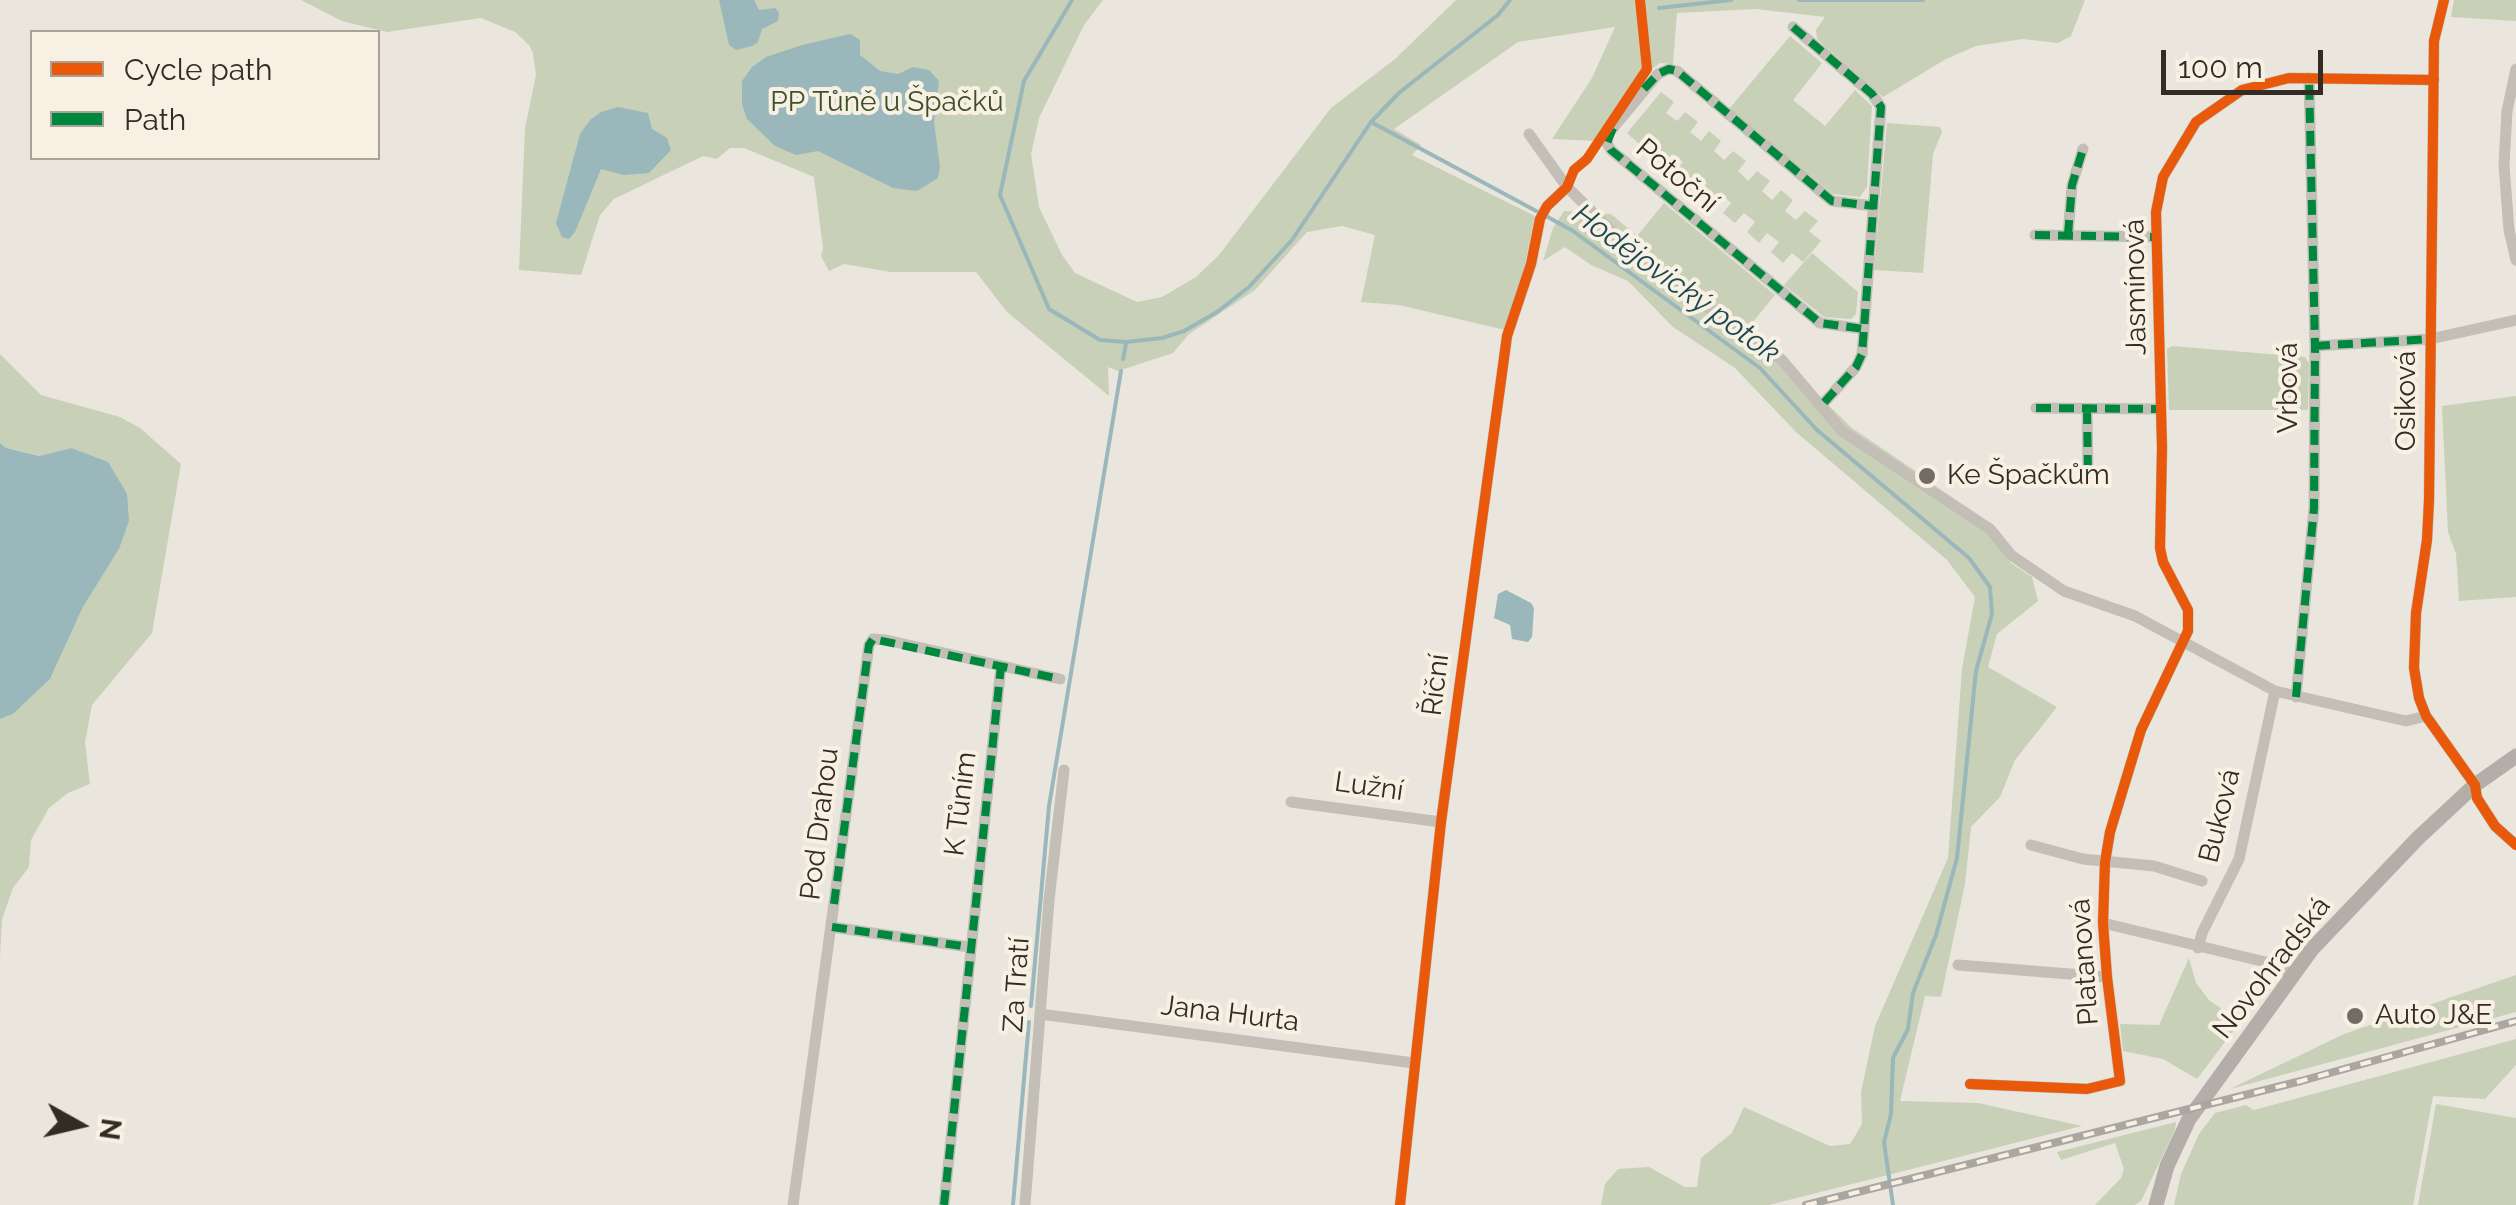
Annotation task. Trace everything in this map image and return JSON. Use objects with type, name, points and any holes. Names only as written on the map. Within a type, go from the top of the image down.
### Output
[{"type":"main road","name":"Novohradská","points":[[2156,1205],[2167,1166],[2189,1120],[2312,949],[2406,850],[2476,784],[2516,756]]},
{"type":"street","name":"Osiková","points":[[2444,0],[2434,41],[2430,500],[2416,613],[2414,668],[2426,716],[2476,784],[2477,798],[2495,826],[2516,845]]},
{"type":"street","points":[[1793,26],[1881,106],[1860,361],[1822,406]]},
{"type":"street","points":[[2516,68],[2507,110],[2504,166],[2508,230],[2516,260]]},
{"type":"street","name":"Potoční","points":[[1864,329],[1820,323],[1611,150],[1608,134],[1658,74],[1676,71],[1832,201],[1874,206]]},
{"type":"street","name":"Jasmínová","points":[[2183,642],[2188,631],[2188,610],[2163,562],[2160,548],[2156,212],[2162,178],[2196,122],[2242,90],[2288,78],[2434,80]]},
{"type":"street","name":"Vrbová","points":[[2296,697],[2311,556],[2315,346],[2309,78]]},
{"type":"street","points":[[1530,134],[1568,187],[1640,260],[1782,360],[1842,431],[1990,529],[2010,555],[2064,591],[2135,616],[2275,691],[2406,721],[2426,716]]},
{"type":"street","points":[[2068,235],[2072,185],[2083,149]]},
{"type":"street","name":"Říční","points":[[1400,1205],[1441,822],[1507,336],[1531,264],[1540,219],[1547,206],[1568,187]]},
{"type":"street","points":[[2035,235],[2156,237]]},
{"type":"street","points":[[2315,346],[2430,339],[2516,320]]},
{"type":"street","points":[[2036,408],[2161,409]]},
{"type":"street","points":[[2088,409],[2088,475]]},
{"type":"street","name":"Pod Drahou","points":[[793,1205],[868,645],[874,640],[886,640],[1060,678]]},
{"type":"street","name":"Platanová","points":[[1970,1084],[2088,1089],[2120,1081],[2103,923],[2105,862],[2141,730],[2183,642]]},
{"type":"street","name":"K Tůním","points":[[944,1205],[1001,666]]},
{"type":"street","name":"Buková","points":[[2198,948],[2238,859],[2275,691]]},
{"type":"street","name":"Za Tratí","points":[[1025,1205],[1049,900],[1064,770]]},
{"type":"street","name":"Lužní","points":[[1291,802],[1441,822]]},
{"type":"street","points":[[2038,843],[2105,862],[2132,862],[2202,880]]},
{"type":"street","points":[[2103,923],[2278,965],[2292,976]]},
{"type":"street","points":[[832,927],[969,947]]},
{"type":"street","points":[[1958,964],[2107,977]]},
{"type":"street","name":"Jana Hurta","points":[[1040,1014],[1414,1062]]},
{"type":"green space","name":"PP Tůně u Špačků","points":[[301,0],[1103,0],[1084,25],[1039,118],[1031,154],[1039,207],[1062,255],[1075,273],[1137,302],[1162,297],[1196,277],[1219,255],[1331,108],[1395,59],[1456,0],[2085,0],[2071,36],[2058,43],[2023,39],[1976,46],[1946,59],[1883,97],[1817,39],[1816,30],[1825,17],[1756,9],[1677,13],[1673,64],[1660,63],[1648,72],[1603,127],[1599,141],[1552,139],[1592,78],[1615,27],[1518,42],[1394,129],[1421,145],[1412,155],[1535,216],[1505,330],[1399,305],[1361,302],[1375,235],[1342,226],[1307,232],[1255,290],[1189,334],[1173,353],[1118,371],[1108,367],[1109,396],[1007,312],[976,272],[891,272],[844,264],[829,271],[821,256],[814,177],[744,148],[730,148],[717,159],[703,156],[614,199],[600,215],[581,275],[519,270],[525,128],[536,75],[529,45],[515,32],[481,18],[387,32],[342,21]]},
{"type":"green space","points":[[2454,0],[2516,0],[2516,21],[2451,17]]},
{"type":"green space","points":[[1790,36],[1822,63],[1793,100],[1825,126],[1855,90],[1872,106],[1867,187],[1860,197],[1833,194],[1729,109]]},
{"type":"green space","points":[[1661,92],[1674,102],[1666,113],[1677,121],[1685,112],[1698,122],[1690,132],[1701,141],[1709,131],[1721,141],[1714,151],[1724,160],[1733,151],[1746,161],[1738,171],[1748,181],[1757,171],[1770,181],[1762,191],[1772,200],[1781,190],[1793,200],[1785,211],[1796,220],[1805,211],[1818,221],[1809,231],[1821,241],[1803,262],[1792,253],[1783,263],[1771,252],[1779,242],[1767,233],[1759,243],[1747,232],[1755,222],[1744,213],[1735,223],[1723,213],[1731,203],[1720,193],[1711,203],[1699,193],[1707,183],[1696,174],[1687,183],[1675,173],[1683,162],[1672,154],[1663,164],[1651,153],[1659,143],[1648,134],[1639,144],[1627,133]]},
{"type":"green space","points":[[1887,123],[1940,127],[1942,132],[1933,154],[1923,273],[1874,270]]},
{"type":"green space","points":[[1664,203],[1775,295],[1748,328],[1852,428],[1920,474],[1991,536],[2011,563],[2032,577],[2038,601],[1997,634],[1988,667],[2057,707],[2015,760],[2000,797],[1971,827],[1965,884],[1941,997],[1925,996],[1900,1101],[1978,1103],[2082,1126],[1769,1205],[1601,1205],[1605,1184],[1618,1169],[1649,1167],[1685,1187],[1697,1187],[1701,1158],[1732,1133],[1744,1107],[1830,1146],[1850,1144],[1855,1136],[1862,1124],[1861,1092],[1875,1026],[1948,858],[1962,669],[1975,597],[1947,560],[1796,432],[1735,368],[1673,327],[1628,281],[1591,265],[1565,247],[1543,261],[1553,228],[1564,211],[1611,214],[1637,236]]},
{"type":"green space","points":[[1812,253],[1858,292],[1856,314],[1851,319],[1824,317],[1784,285]]},
{"type":"green space","points":[[2172,346],[2305,357],[2309,363],[2308,410],[2169,410],[2167,349]]},
{"type":"green space","points":[[0,354],[41,395],[120,417],[140,428],[181,464],[152,633],[92,705],[85,742],[90,784],[68,793],[49,808],[31,840],[29,867],[13,888],[2,919],[0,958],[0,719],[13,714],[50,679],[83,607],[119,549],[71,448],[39,456],[0,443]]},
{"type":"green space","points":[[2516,396],[2516,597],[2459,601],[2456,554],[2448,532],[2442,406]]},
{"type":"green space","points":[[2189,958],[2196,983],[2209,1000],[2240,1022],[2197,1079],[2163,1059],[2123,1051],[2120,1024],[2159,1025]]},
{"type":"green space","points":[[2516,975],[2516,1012],[2230,1089],[2344,1034]]},
{"type":"green space","points":[[2516,1039],[2516,1065],[2485,1099],[2433,1096],[2413,1205],[2174,1205],[2181,1174],[2199,1134],[2215,1113],[2246,1105],[2254,1110]]},
{"type":"green space","points":[[2436,1104],[2516,1118],[2516,1205],[2418,1205]]},
{"type":"green space","points":[[2176,1122],[2141,1201],[2135,1205],[2095,1205],[2121,1178],[2124,1169],[2115,1143],[2061,1160],[2057,1152]]},
{"type":"water","points":[[719,0],[754,0],[759,10],[775,8],[778,21],[762,29],[758,42],[736,50],[729,45]]},
{"type":"water","points":[[850,34],[860,40],[860,55],[880,71],[898,74],[913,67],[929,70],[939,81],[934,122],[938,178],[917,191],[893,188],[818,151],[796,155],[775,146],[747,119],[742,104],[742,81],[752,67],[766,57]]},
{"type":"water","points":[[618,107],[648,113],[652,129],[667,138],[671,150],[649,173],[624,175],[601,169],[575,232],[569,239],[562,237],[556,223],[580,134],[601,112]]},
{"type":"water","points":[[0,443],[39,456],[71,448],[108,462],[127,494],[129,521],[119,549],[83,607],[50,679],[13,714],[0,719]]},
{"type":"water","points":[[1506,590],[1534,608],[1532,637],[1528,642],[1512,639],[1510,625],[1494,618],[1498,594]]},
{"type":"waterway","points":[[1072,0],[1024,81],[1000,195],[1049,309],[1100,340],[1126,342],[1184,331],[1249,287],[1292,240],[1371,122]]},
{"type":"waterway","name":"Hodějovický potok","points":[[1510,0],[1498,15],[1400,92],[1371,122],[1538,212]]},
{"type":"waterway","points":[[1659,8],[1731,0]]},
{"type":"waterway","points":[[1799,0],[1923,0]]},
{"type":"waterway","name":"Hodějovický potok","points":[[1546,216],[1573,231],[1760,368],[1817,430],[1969,558],[1990,587],[1992,614],[1976,671],[1957,858],[1936,935],[1913,993],[1908,1029],[1893,1058],[1891,1114],[1884,1142],[1893,1205]]},
{"type":"waterway","points":[[1123,359],[1126,344]]},
{"type":"waterway","points":[[1031,1006],[1049,806],[1121,371]]},
{"type":"waterway","points":[[1013,1205],[1029,1022]]},
{"type":"railway","points":[[1806,1205],[2301,1081],[2516,1021]]},
{"type":"marked path","points":[[1793,27],[1872,94],[1881,107],[1862,354],[1856,367],[1821,406]]},
{"type":"marked path","points":[[1644,89],[1658,74],[1669,69],[1677,71],[1832,201],[1874,206]]},
{"type":"marked path","points":[[2296,697],[2314,508],[2309,78]]},
{"type":"marked path","points":[[1613,128],[1607,143],[1611,150],[1820,323],[1864,329]]},
{"type":"marked path","points":[[2068,235],[2072,185],[2083,149]]},
{"type":"marked path","points":[[2035,235],[2156,237]]},
{"type":"marked path","points":[[2315,346],[2430,339]]},
{"type":"marked path","points":[[2036,408],[2161,409]]},
{"type":"marked path","points":[[2087,409],[2088,475]]},
{"type":"marked path","points":[[834,904],[869,645],[873,639],[1060,679]]},
{"type":"marked path","points":[[944,1205],[1001,666]]},
{"type":"marked path","points":[[832,927],[969,947]]},
{"type":"cycle path","points":[[1400,1205],[1441,822],[1507,336],[1531,264],[1540,219],[1547,206],[1567,187],[1574,170],[1587,159],[1647,69],[1640,0]]},
{"type":"cycle path","points":[[2444,0],[2434,41],[2429,500],[2414,668],[2426,716],[2475,785],[2477,798],[2495,826],[2516,845]]},
{"type":"cycle path","points":[[1970,1084],[2087,1089],[2120,1081],[2103,923],[2105,862],[2110,832],[2141,730],[2188,631],[2188,610],[2163,562],[2160,548],[2162,448],[2156,212],[2163,177],[2196,122],[2242,90],[2289,78],[2434,80]]},
{"type":"place","name":"Ke Špačkům","points":[[1927,476]]},
{"type":"place","name":"Auto J&E","points":[[2355,1016]]}]
